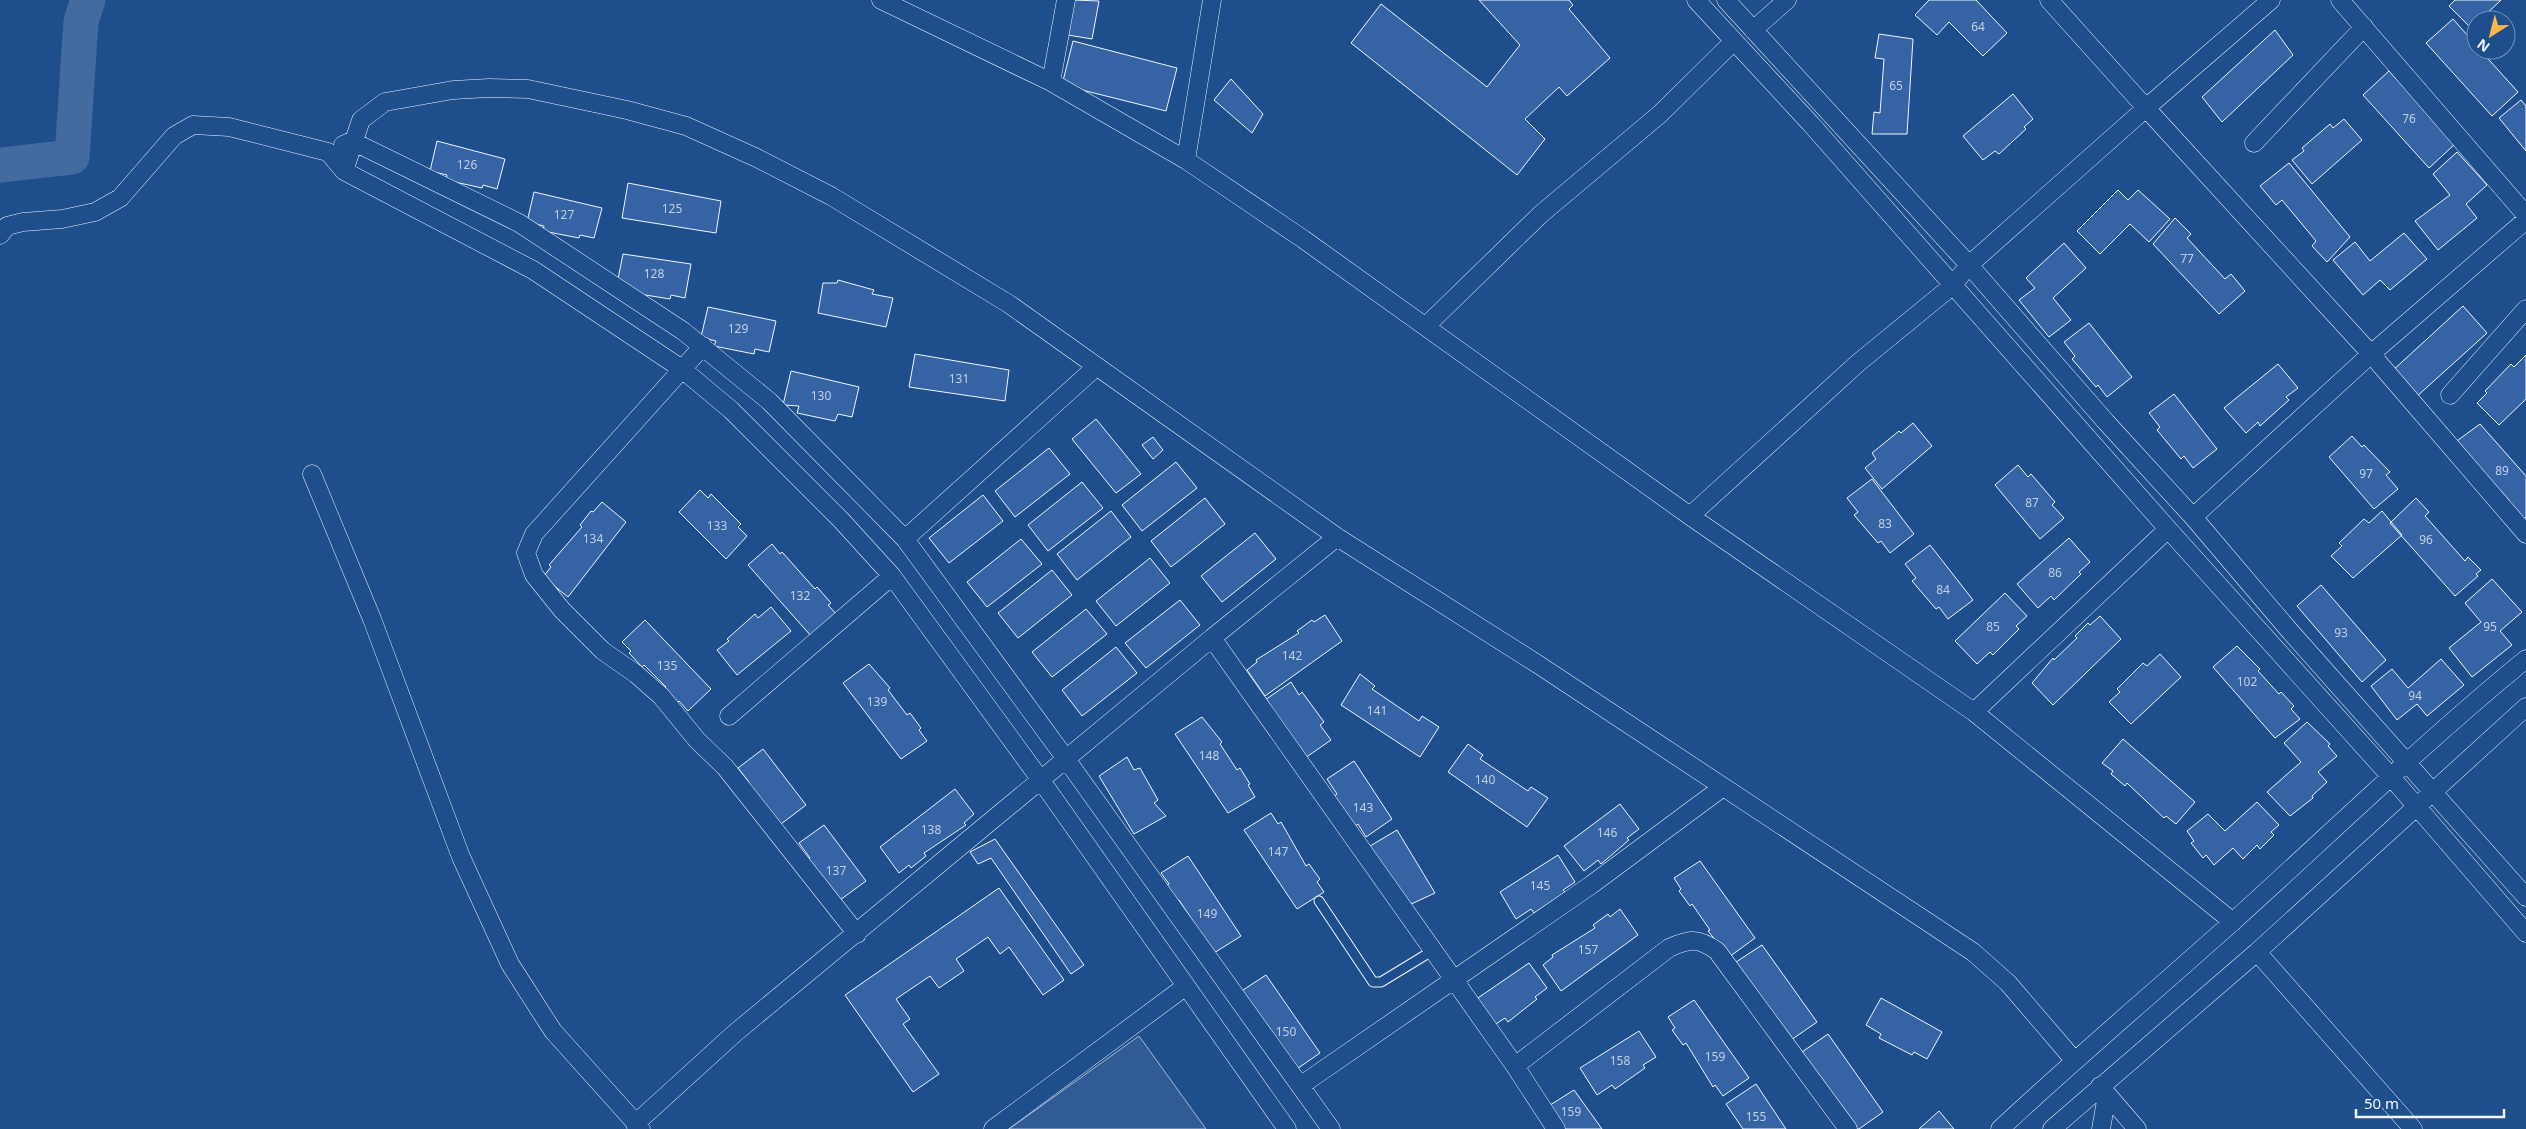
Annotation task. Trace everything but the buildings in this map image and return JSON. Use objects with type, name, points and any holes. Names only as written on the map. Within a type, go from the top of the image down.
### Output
[{"type":"street","points":[[881,0],[1052,82],[1186,160],[1426,326],[1690,516],[1974,712],[2233,922]]},
{"type":"street","points":[[1052,82],[1066,0]]},
{"type":"street","points":[[1186,160],[1212,0]]},
{"type":"street","points":[[1696,0],[1810,123],[1952,286],[2392,778],[2415,807],[2526,933]]},
{"type":"street","points":[[1726,0],[1969,265],[2106,422],[2193,516],[2289,630],[2526,897]]},
{"type":"street","points":[[1753,30],[1787,0]]},
{"type":"street","points":[[2049,0],[2370,354],[2526,534]]},
{"type":"street","points":[[1690,516],[1858,363],[1952,286],[1969,265],[2271,0]]},
{"type":"street","points":[[2340,0],[2526,215]]},
{"type":"street","points":[[2254,143],[2364,28]]},
{"type":"street","points":[[1426,326],[1541,214],[1660,114],[1734,41]]},
{"type":"street","points":[[344,171],[352,141],[361,120],[385,102],[453,90],[480,88],[528,89],[686,126],[757,158],[831,196],[1009,304],[1336,537],[1539,665],[1973,952],[2008,983],[2074,1060]]},
{"type":"street","points":[[0,235],[7,226],[23,222],[62,219],[94,212],[120,198],[174,136],[193,125],[229,127],[328,152],[344,171],[533,270],[682,369],[731,410],[841,520],[892,576],[1040,780],[1286,1129]]},
{"type":"street","points":[[328,152],[352,141]]},
{"type":"street","points":[[352,141],[518,223],[703,346],[769,401],[905,539],[1066,759],[1330,1129]]},
{"type":"street","points":[[2193,516],[2370,354],[2526,220]]},
{"type":"street","points":[[2450,395],[2526,308]]},
{"type":"street","points":[[703,346],[534,534],[526,553],[534,575],[562,610],[603,651],[636,674],[661,696],[698,740],[725,768],[857,934]]},
{"type":"street","points":[[905,539],[1096,367]]},
{"type":"street","points":[[312,474],[372,619],[461,857],[510,964],[553,1031],[638,1126],[735,1033],[1336,537]]},
{"type":"street","points":[[1974,712],[2168,529]]},
{"type":"street","points":[[730,716],[892,576]]},
{"type":"street","points":[[1212,638],[1515,1066],[1556,1129]]},
{"type":"street","points":[[2000,1129],[2074,1060],[2233,922],[2408,762],[2526,658]]},
{"type":"street","points":[[2052,1129],[2104,1091],[2432,790],[2526,707]]},
{"type":"street","points":[[1300,1086],[1452,979],[1591,885],[1723,787]]},
{"type":"street","points":[[1515,1066],[1669,948],[1689,940],[1705,942],[1717,951],[1848,1129]]},
{"type":"street","points":[[2257,952],[2413,1129]]},
{"type":"street","points":[[993,1129],[1186,986]]},
{"type":"street","points":[[2101,1129],[2104,1091]]},
{"type":"street","points":[[2104,1091],[2137,1129]]},
{"type":"lane","points":[[1319,901],[1373,982],[1381,982],[1432,951]]},
{"type":"shaded area","points":[[1139,1036],[1206,1129],[1009,1129]]},
{"type":"waterway","points":[[0,165],[72,157],[81,21],[88,0]]}]
